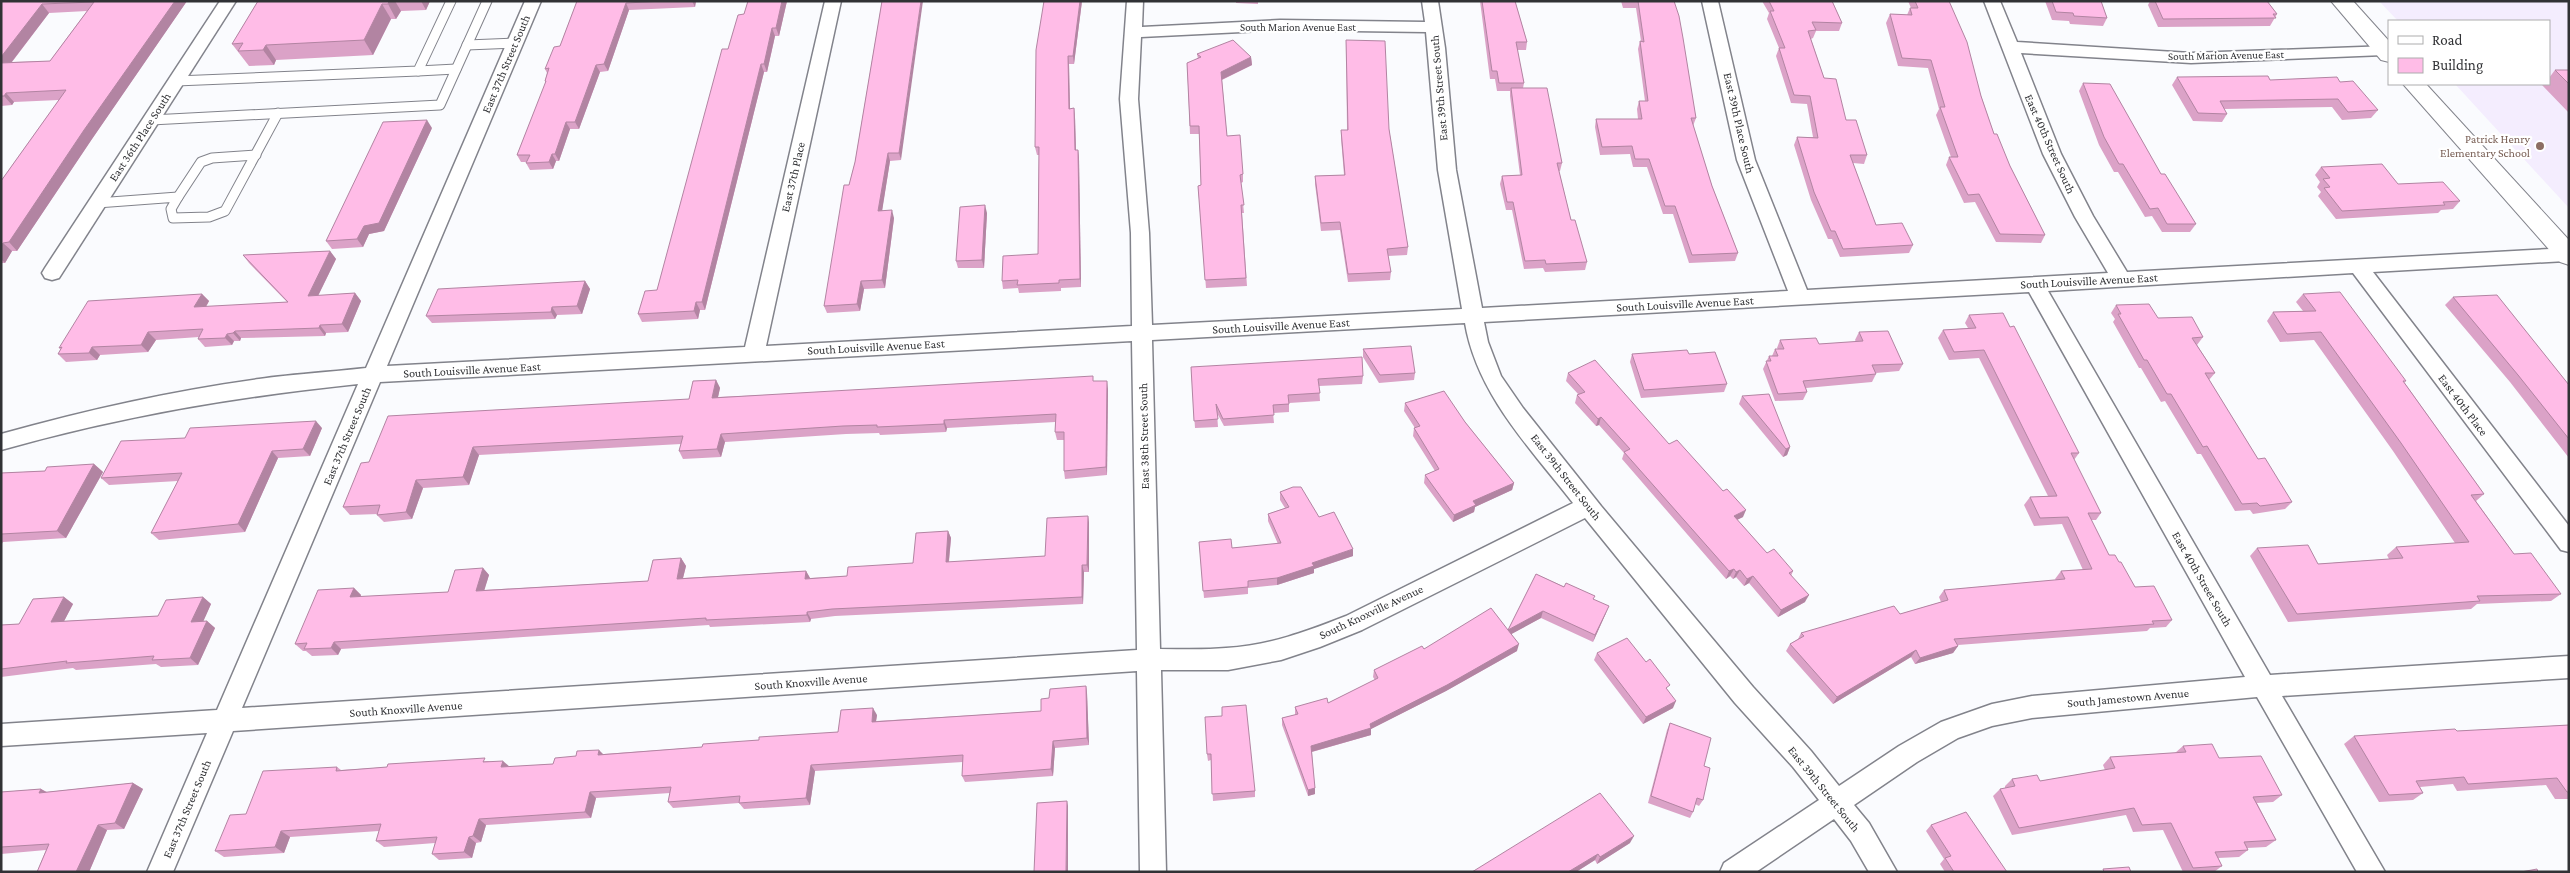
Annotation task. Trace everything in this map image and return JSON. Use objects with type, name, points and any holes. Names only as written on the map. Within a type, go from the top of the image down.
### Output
[{"type":"main road","points":[[2341,1],[2386,53]]},
{"type":"main road","points":[[2415,85],[2567,255]]},
{"type":"street","name":"East 36th Place South","points":[[52,273],[228,1]]},
{"type":"street","name":"East 37th Street South","points":[[160,872],[533,1]]},
{"type":"street","name":"East 37th Place","points":[[754,354],[833,1]]},
{"type":"street","name":"East 38th Street South","points":[[1135,1],[1129,99],[1139,201],[1153,872]]},
{"type":"street","name":"East 39th Street South","points":[[1430,1],[1447,170],[1478,342],[1492,379],[1516,414],[1587,506],[1860,832],[1884,872]]},
{"type":"street","name":"East 39th Place South","points":[[1710,1],[1721,42],[1746,160],[1800,298]]},
{"type":"street","name":"East 40th Street South","points":[[1992,1],[2052,154],[2084,217],[2122,280]]},
{"type":"street","name":"South Marion Avenue East","points":[[1132,32],[1280,24],[1434,27]]},
{"type":"street","name":"South Marion Avenue East","points":[[2009,47],[2191,58],[2386,53]]},
{"type":"street","name":"South Louisville Avenue East","points":[[1,442],[78,420],[162,403],[246,388],[373,375],[2567,255]]},
{"type":"street","name":"East 40th Place","points":[[2358,266],[2569,543]]},
{"type":"street","name":"East 40th Street South","points":[[2035,284],[2372,872]]},
{"type":"street","name":"South Knoxville Avenue","points":[[1,735],[1150,660],[1228,659],[1281,650],[1354,623],[1587,506]]},
{"type":"street","name":"South Jamestown Avenue","points":[[1733,872],[1908,754],[1950,730],[1992,715],[2032,707],[2264,686],[2569,667]]},
{"type":"lane","points":[[418,71],[451,1]]},
{"type":"lane","points":[[151,120],[440,105],[487,1]]},
{"type":"lane","points":[[467,45],[515,43]]},
{"type":"lane","points":[[176,81],[456,69]]},
{"type":"lane","points":[[256,155],[212,158],[201,162],[171,209],[173,218],[209,217],[225,211],[256,155],[278,113]]},
{"type":"lane","points":[[98,203],[178,197]]},
{"type":"shaded area","name":"Patrick Henry Elementary School","points":[[2379,1],[2569,1],[2569,208],[2456,85],[2550,85],[2550,20],[2397,20]]},
{"type":"building","points":[[1,1],[175,1],[84,130],[9,242],[3,243],[1,246],[1,181],[66,90],[6,93],[4,96],[1,96],[1,63],[50,61],[94,2],[42,4],[1,57]]},
{"type":"building","points":[[258,1],[389,1],[388,4],[382,4],[364,40],[266,45],[263,50],[238,51],[243,43],[232,44]]},
{"type":"building","points":[[577,1],[664,1],[626,3],[604,64],[596,65],[575,122],[566,122],[555,154],[552,154],[549,162],[526,163],[530,155],[517,155],[546,81],[549,68],[545,69],[554,47],[560,46]]},
{"type":"building","points":[[748,1],[782,1],[776,28],[772,28],[764,64],[761,64],[702,302],[696,302],[694,311],[638,314],[645,291],[657,290],[722,49],[728,49],[738,15],[744,14]]},
{"type":"building","points":[[882,1],[921,1],[899,153],[888,153],[878,211],[892,210],[882,280],[861,281],[857,304],[824,306],[844,185],[849,185],[855,162]]},
{"type":"building","points":[[1044,1],[1080,1],[1073,56],[1068,56],[1069,109],[1074,108],[1075,150],[1078,150],[1080,279],[1059,280],[1059,283],[1017,285],[1018,280],[1002,281],[1003,256],[1038,254],[1039,147],[1035,147],[1036,50]]},
{"type":"building","points":[[1482,1],[1515,1],[1527,42],[1516,42],[1524,83],[1499,83],[1497,71],[1492,71]]},
{"type":"building","points":[[1638,1],[1674,1],[1679,16],[1696,118],[1691,118],[1712,186],[1738,253],[1692,255],[1675,206],[1665,206],[1649,159],[1635,159],[1632,146],[1602,147],[1596,119],[1642,119],[1639,101],[1648,101],[1640,41],[1644,42]]},
{"type":"building","points":[[1769,1],[1832,1],[1842,23],[1812,22],[1816,30],[1808,31],[1824,78],[1836,79],[1846,120],[1856,120],[1867,155],[1850,155],[1876,225],[1902,223],[1913,245],[1843,249],[1835,231],[1831,231],[1814,192],[1797,137],[1818,138],[1810,96],[1794,95],[1779,48],[1785,48],[1770,11],[1774,11]]},
{"type":"building","points":[[1915,1],[1949,1],[1967,42],[1981,96],[1994,134],[1997,134],[2010,166],[2045,235],[2000,234],[1979,194],[1968,195],[1949,157],[1958,157],[1940,107],[1945,107],[1931,60],[1902,58],[1890,14],[1912,15],[1910,8],[1918,8]]},
{"type":"building","points":[[2052,1],[2101,1],[2107,18],[2074,16],[2073,13],[2056,12]]},
{"type":"building","points":[[2155,1],[2267,1],[2277,14],[2273,14],[2276,18],[2163,19]]},
{"type":"building","points":[[1233,40],[1251,57],[1221,72],[1227,136],[1240,135],[1243,174],[1240,175],[1244,205],[1241,205],[1246,278],[1205,280],[1198,186],[1201,185],[1199,126],[1190,126],[1187,63],[1201,57],[1197,54]]},
{"type":"building","points":[[1346,40],[1385,41],[1389,129],[1408,247],[1387,249],[1391,272],[1348,274],[1340,222],[1321,223],[1315,176],[1345,175],[1341,130],[1348,130]]},
{"type":"building","points":[[2555,70],[2569,70],[2569,84]]},
{"type":"building","points":[[2268,76],[2270,80],[2337,77],[2340,82],[2353,81],[2378,110],[2348,112],[2338,99],[2220,101],[2227,114],[2198,113],[2177,77]]},
{"type":"building","points":[[2083,83],[2110,84],[2161,174],[2165,174],[2196,224],[2167,224],[2158,208],[2150,209],[2123,164],[2119,164],[2104,137]]},
{"type":"building","points":[[1511,88],[1547,88],[1562,163],[1557,163],[1571,220],[1575,220],[1587,262],[1546,264],[1545,260],[1525,261],[1513,202],[1507,202],[1502,176],[1522,175]]},
{"type":"building","points":[[427,120],[379,223],[364,226],[357,239],[326,241],[383,122]]},
{"type":"building","points":[[2382,164],[2398,184],[2443,182],[2460,201],[2443,202],[2445,205],[2342,211],[2324,188],[2330,187],[2323,179],[2330,178],[2321,167]]},
{"type":"building","points":[[985,205],[982,260],[956,261],[960,207]]},
{"type":"building","points":[[330,251],[308,296],[355,293],[342,324],[320,325],[319,328],[235,331],[227,334],[225,338],[198,339],[203,329],[148,332],[141,345],[92,347],[89,353],[58,354],[62,347],[59,348],[88,301],[202,294],[194,307],[288,302],[243,255]]},
{"type":"building","points":[[585,281],[577,306],[552,307],[551,312],[426,316],[438,289]]},
{"type":"building","points":[[2340,292],[2406,381],[2403,381],[2484,494],[2471,495],[2514,554],[2531,553],[2561,594],[2477,596],[2480,601],[2297,614],[2257,548],[2308,545],[2318,564],[2403,558],[2396,547],[2469,542],[2321,332],[2287,334],[2273,312],[2316,311],[2303,294]]},
{"type":"building","points":[[2497,295],[2569,385],[2569,439],[2453,297]]},
{"type":"building","points":[[2149,304],[2158,318],[2192,317],[2203,337],[2192,338],[2215,373],[2205,373],[2258,459],[2265,458],[2292,502],[2260,506],[2257,503],[2242,504],[2207,446],[2203,447],[2171,394],[2167,394],[2147,360],[2144,360],[2118,314],[2121,314],[2116,305]]},
{"type":"building","points":[[2003,313],[2010,327],[2014,326],[2079,453],[2071,453],[2101,513],[2088,513],[2109,555],[2115,555],[2119,562],[2121,562],[2135,587],[2154,586],[2172,620],[2152,621],[2154,624],[1954,639],[1958,646],[1920,658],[1916,650],[1837,697],[1790,644],[1804,636],[1801,633],[1894,606],[1900,614],[1948,600],[1944,590],[2065,579],[2061,571],[2092,569],[2068,517],[2040,518],[2030,497],[2057,496],[1984,350],[1954,352],[1943,330],[1976,328],[1969,315]]},
{"type":"building","points":[[1888,331],[1903,364],[1872,365],[1876,374],[1803,381],[1807,392],[1778,394],[1766,361],[1771,361],[1769,356],[1778,356],[1775,349],[1784,349],[1780,340],[1816,338],[1819,344],[1863,341],[1859,332]]},
{"type":"building","points":[[1411,346],[1415,373],[1380,375],[1363,349]]},
{"type":"building","points":[[1687,350],[1689,354],[1715,352],[1727,384],[1644,390],[1632,354]]},
{"type":"building","points":[[1362,357],[1363,376],[1318,379],[1320,393],[1288,395],[1289,404],[1273,405],[1274,415],[1223,419],[1216,404],[1218,419],[1194,421],[1191,367]]},
{"type":"building","points":[[1595,360],[1669,444],[1677,440],[1723,491],[1727,489],[1746,510],[1734,516],[1767,553],[1774,549],[1793,571],[1789,573],[1809,595],[1781,610],[1753,576],[1747,579],[1740,570],[1736,572],[1734,569],[1729,571],[1624,452],[1630,449],[1601,417],[1598,419],[1577,395],[1585,392],[1568,373]]},
{"type":"building","points":[[1093,376],[1093,381],[1107,381],[1106,467],[1064,471],[1064,432],[1055,432],[1056,414],[944,420],[944,424],[877,427],[877,425],[843,426],[721,434],[717,449],[679,451],[683,436],[473,447],[463,477],[416,480],[406,512],[377,515],[380,505],[343,507],[361,463],[369,462],[388,416],[689,399],[693,381],[716,380],[712,398]]},
{"type":"building","points":[[1444,391],[1465,422],[1514,483],[1473,501],[1476,505],[1454,515],[1425,475],[1439,469],[1414,428],[1420,426],[1405,403]]},
{"type":"building","points":[[1769,394],[1790,447],[1786,449],[1742,396]]},
{"type":"building","points":[[316,421],[303,449],[272,451],[238,524],[151,533],[182,473],[101,478],[121,441],[185,438],[190,428]]},
{"type":"building","points":[[94,464],[57,531],[1,534],[1,473],[45,471],[47,467]]},
{"type":"building","points":[[1293,487],[1301,487],[1319,517],[1334,512],[1353,549],[1312,563],[1314,566],[1277,578],[1248,581],[1248,587],[1203,591],[1199,542],[1231,539],[1232,548],[1281,543],[1268,514],[1289,507],[1280,492]]},
{"type":"building","points":[[1088,516],[1087,565],[1082,565],[1082,597],[832,609],[807,612],[807,615],[706,620],[706,618],[334,642],[331,648],[304,649],[307,643],[295,644],[318,590],[354,588],[350,597],[448,592],[455,570],[483,568],[476,591],[648,581],[653,560],[681,558],[677,579],[806,571],[805,579],[847,576],[848,567],[913,563],[916,533],[948,531],[946,562],[1045,556],[1047,518]]},
{"type":"building","points":[[1536,574],[1564,587],[1566,583],[1595,596],[1593,599],[1609,606],[1595,635],[1543,611],[1508,630]]},
{"type":"building","points":[[64,597],[51,622],[158,616],[166,600],[203,597],[191,622],[207,621],[190,658],[152,660],[154,656],[66,663],[67,661],[1,669],[1,625],[19,624],[33,599]]},
{"type":"building","points":[[1491,608],[1519,644],[1447,685],[1370,724],[1371,728],[1311,746],[1315,788],[1308,790],[1282,718],[1298,714],[1295,707],[1327,698],[1328,703],[1378,678],[1374,670],[1422,646],[1424,649]]},
{"type":"building","points":[[1627,638],[1646,662],[1650,659],[1670,685],[1666,688],[1676,701],[1646,717],[1597,653]]},
{"type":"building","points":[[1086,686],[1087,738],[1053,741],[1051,769],[962,776],[963,755],[811,765],[806,798],[739,803],[740,796],[668,802],[671,787],[590,792],[585,812],[479,819],[473,836],[469,837],[464,852],[432,854],[437,837],[376,841],[381,824],[281,831],[275,847],[215,851],[230,815],[246,814],[263,771],[337,767],[336,771],[387,767],[388,764],[485,758],[483,762],[503,761],[501,767],[553,764],[555,758],[576,756],[577,751],[599,750],[598,755],[702,747],[703,744],[759,740],[759,737],[838,732],[841,710],[873,708],[872,722],[1041,711],[1041,699],[1049,698],[1050,689]]},
{"type":"building","points":[[1246,705],[1255,791],[1212,794],[1211,754],[1207,754],[1205,717],[1222,716],[1222,707]]},
{"type":"building","points":[[1670,723],[1711,738],[1704,766],[1710,768],[1703,800],[1697,798],[1693,812],[1651,796]]},
{"type":"building","points":[[2569,725],[2569,792],[2567,792],[2557,778],[2468,784],[2464,777],[2416,781],[2423,793],[2389,795],[2354,736],[2455,729],[2457,731]]},
{"type":"building","points":[[2212,744],[2219,758],[2261,756],[2282,795],[2253,797],[2276,840],[2244,842],[2248,850],[2215,852],[2222,866],[2193,868],[2171,823],[2142,825],[2134,808],[2019,828],[2000,789],[2015,786],[2012,779],[2037,775],[2040,781],[2115,768],[2110,757],[2186,752],[2183,746]]},
{"type":"building","points":[[133,783],[115,823],[98,825],[76,872],[37,872],[49,844],[1,847],[1,792],[41,789],[39,793]]},
{"type":"building","points":[[1600,793],[1634,836],[1600,857],[1598,854],[1568,872],[1472,872]]},
{"type":"building","points":[[1067,801],[1066,872],[1034,872],[1037,803]]},
{"type":"building","points":[[1966,812],[2007,872],[1954,872],[1945,858],[1951,856],[1931,825]]},
{"type":"building","points":[[2129,867],[2131,872],[2104,872],[2103,869]]},
{"type":"building","points":[[2537,869],[2538,872],[2521,872]]},
{"type":"place","name":"Patrick Henry Elementary School","points":[[2540,146]]}]
